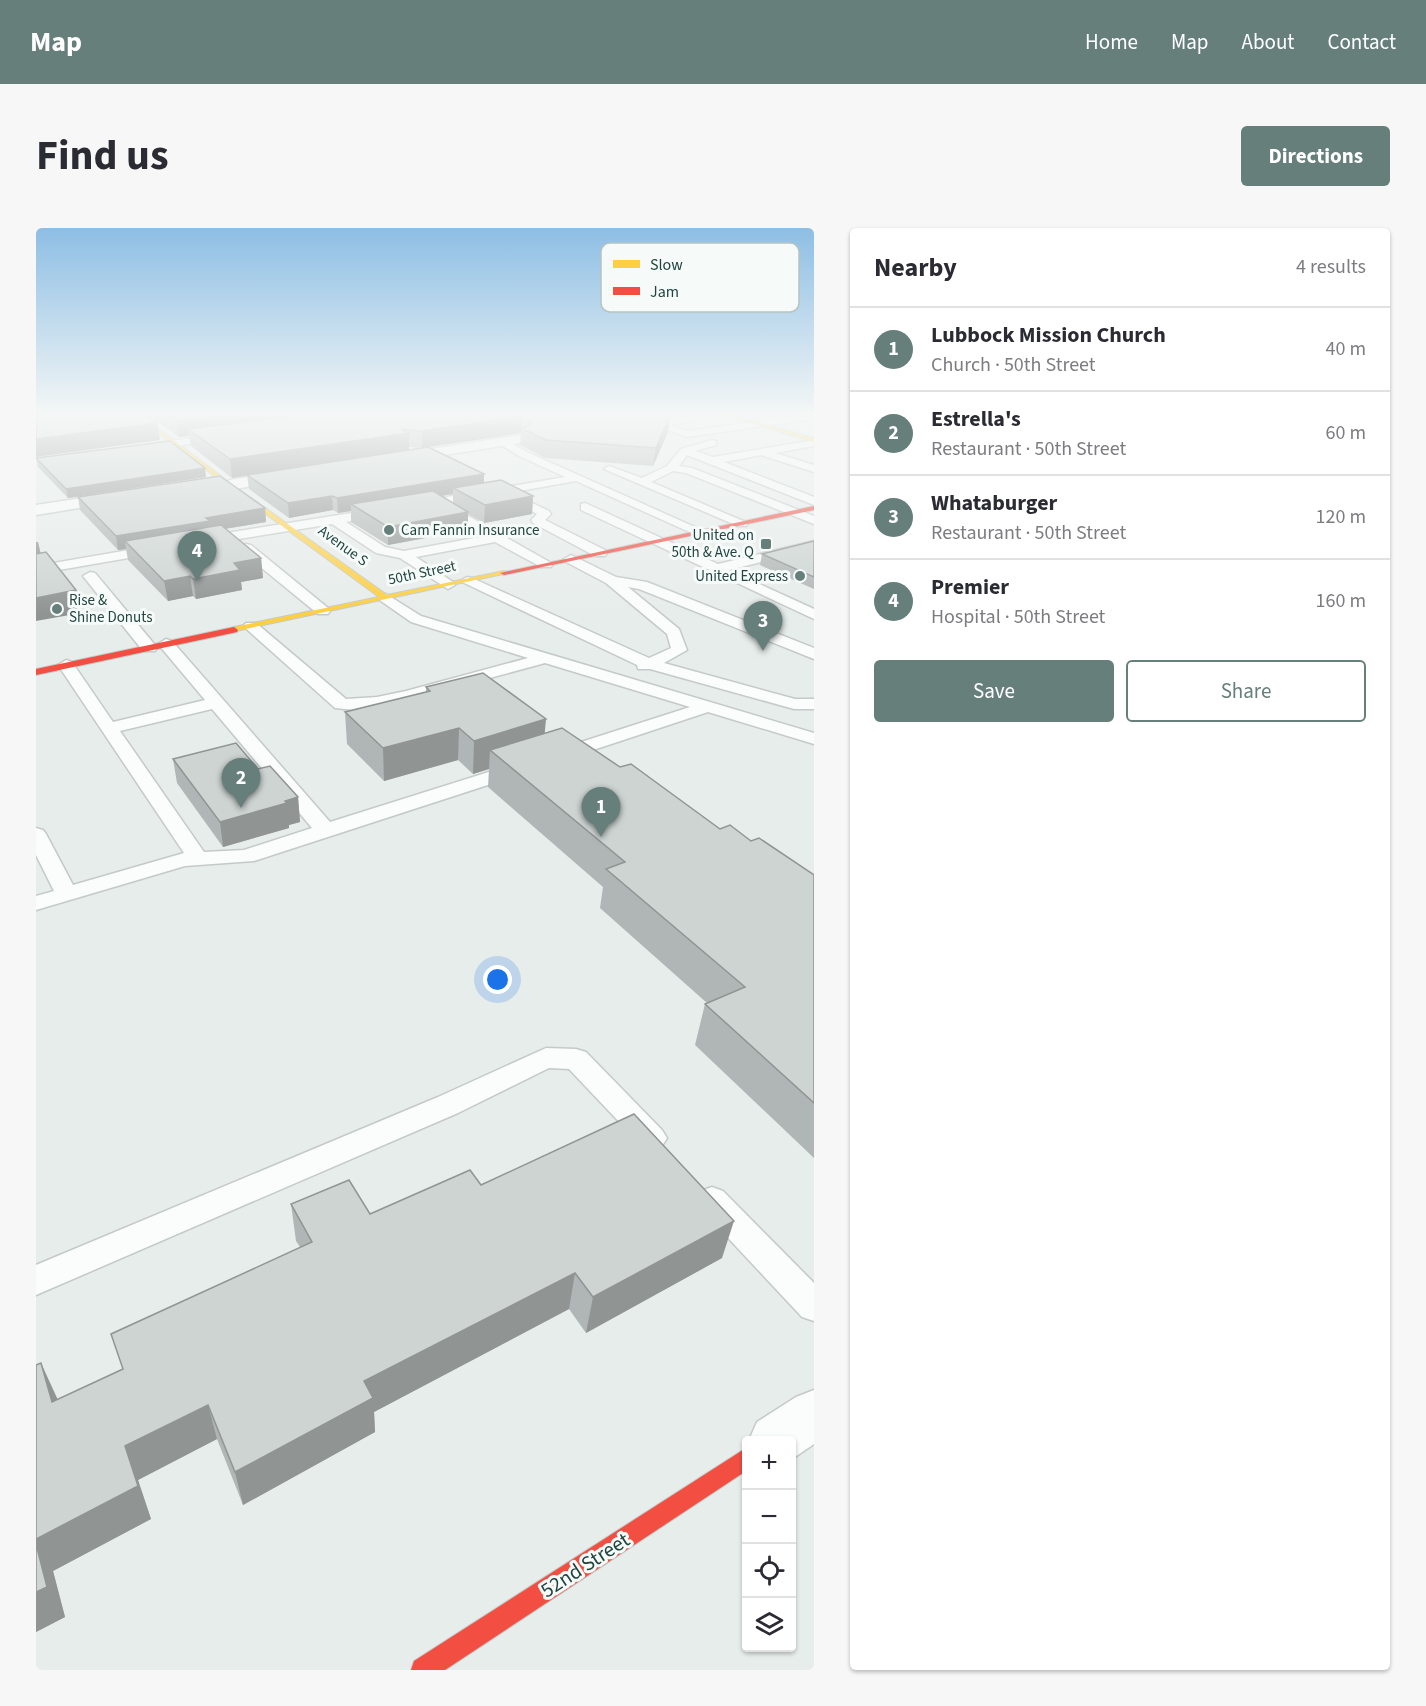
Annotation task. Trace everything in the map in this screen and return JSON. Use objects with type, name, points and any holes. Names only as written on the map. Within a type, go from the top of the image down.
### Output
[{"type":"main road","name":"Avenue S","points":[[223,480],[386,598]]},
{"type":"main road","name":"50th Street","points":[[36,672],[814,508]]},
{"type":"main road","name":"52nd Street","points":[[423,1670],[742,1462]]},
{"type":"street","points":[[201,484],[247,480]]},
{"type":"street","points":[[36,510],[142,493]]},
{"type":"street","points":[[781,1436],[814,1415]]},
{"type":"lane","points":[[36,570],[561,480]]},
{"type":"lane","points":[[581,480],[700,532]]},
{"type":"lane","points":[[638,480],[742,523]]},
{"type":"lane","points":[[714,480],[814,520]]},
{"type":"lane","points":[[783,480],[814,501]]},
{"type":"lane","points":[[478,495],[513,497],[561,489],[549,482]]},
{"type":"lane","points":[[689,501],[741,491]]},
{"type":"lane","points":[[513,497],[545,514],[537,520],[600,553]]},
{"type":"lane","points":[[436,503],[546,564]]},
{"type":"lane","points":[[585,507],[814,615]]},
{"type":"lane","points":[[335,520],[381,550],[404,555],[448,585]]},
{"type":"lane","points":[[404,555],[497,537]]},
{"type":"lane","points":[[304,538],[241,549],[323,611]]},
{"type":"lane","points":[[716,569],[814,545]]},
{"type":"lane","points":[[571,559],[611,580],[674,632],[679,650],[613,678]]},
{"type":"lane","points":[[90,576],[216,703],[326,831]]},
{"type":"lane","points":[[611,580],[642,585],[814,654]]},
{"type":"lane","points":[[467,581],[649,664],[794,704],[814,704]]},
{"type":"lane","points":[[386,598],[416,619],[811,737]]},
{"type":"lane","points":[[793,605],[814,600]]},
{"type":"lane","points":[[251,626],[346,706],[378,702],[545,658]]},
{"type":"lane","points":[[66,665],[198,859]]},
{"type":"lane","points":[[109,728],[216,703]]},
{"type":"lane","points":[[36,903],[183,860],[246,855],[707,707]]},
{"type":"lane","points":[[36,834],[67,894]]},
{"type":"lane","points":[[36,1280],[448,1105],[546,1058],[576,1059],[814,1306]]},
{"type":"building","points":[[58,480],[124,480],[66,489]]},
{"type":"building","points":[[191,480],[226,480],[265,508],[206,518],[210,521],[116,536],[78,497]]},
{"type":"building","points":[[255,480],[445,480],[337,498],[332,496],[288,503]]},
{"type":"building","points":[[502,480],[533,496],[485,505],[453,488]]},
{"type":"building","points":[[433,491],[468,512],[388,527],[351,504]]},
{"type":"building","points":[[221,525],[261,558],[234,563],[240,570],[193,579],[190,576],[164,581],[125,541]]},
{"type":"building","points":[[814,541],[814,577],[762,554]]},
{"type":"building","points":[[46,552],[76,590],[36,598],[36,554]]},
{"type":"building","points":[[483,673],[546,719],[474,741],[459,728],[383,748],[345,712],[430,691],[426,687]]},
{"type":"building","points":[[562,728],[620,767],[631,764],[720,829],[730,825],[751,841],[759,838],[814,875],[814,1103],[705,1004],[745,987],[606,869],[625,862],[490,750]]},
{"type":"building","points":[[236,743],[258,769],[270,766],[298,797],[285,801],[287,803],[220,822],[173,759]]},
{"type":"building","points":[[634,1114],[734,1221],[593,1297],[575,1273],[364,1381],[373,1398],[235,1472],[208,1405],[125,1446],[138,1486],[36,1539],[36,1365],[41,1363],[52,1402],[123,1369],[111,1334],[312,1242],[291,1204],[349,1180],[370,1214],[470,1170],[481,1185]]},
{"type":"building","points":[[36,1544],[47,1587],[36,1592]]},
{"type":"traffic: slow","points":[[223,480],[386,598]]},
{"type":"traffic: slow","points":[[234,630],[504,573]]},
{"type":"traffic: jam","points":[[504,573],[814,508]]},
{"type":"traffic: jam","points":[[36,672],[234,630]]},
{"type":"traffic: jam","points":[[423,1670],[742,1462]]},
{"type":"place","name":"Cam Fannin Insurance","points":[[389,530]]},
{"type":"place","name":"United on 50th & Ave. Q","points":[[766,544]]},
{"type":"place","name":"United Express","points":[[800,576]]},
{"type":"place","name":"Premier","points":[[197,581]]},
{"type":"place","name":"Rise & Shine Donuts","points":[[57,609]]},
{"type":"place","name":"Whataburger","points":[[763,651]]},
{"type":"place","name":"Estrella's","points":[[241,808]]},
{"type":"place","name":"Lubbock Mission Church","points":[[601,837]]}]
